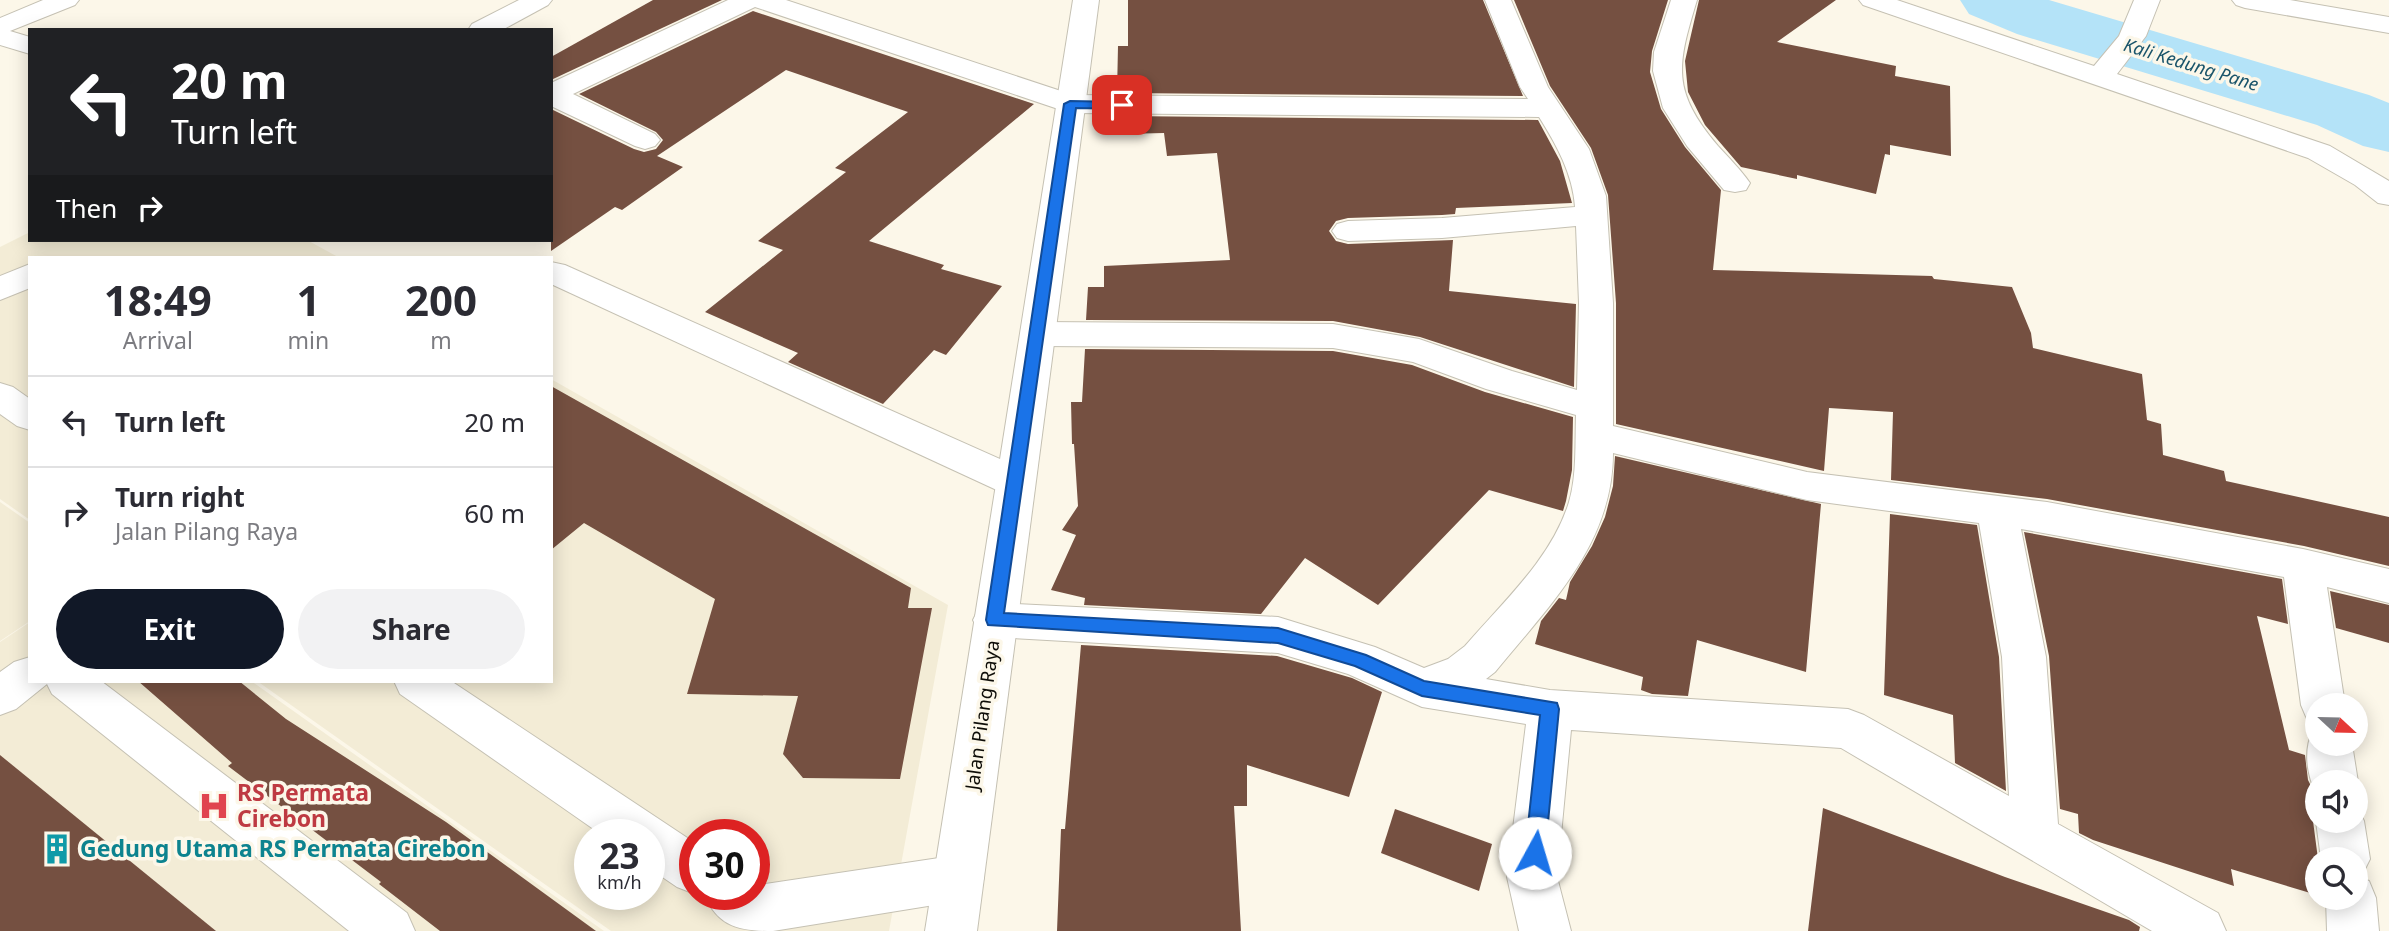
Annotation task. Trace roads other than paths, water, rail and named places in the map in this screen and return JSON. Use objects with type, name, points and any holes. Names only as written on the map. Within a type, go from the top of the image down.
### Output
[{"type":"main road","points":[[0,27],[66,0]]},
{"type":"main road","points":[[485,28],[539,0]]},
{"type":"main road","points":[[553,94],[749,0]]},
{"type":"main road","points":[[760,0],[1070,104],[1548,108]]},
{"type":"main road","name":"Jalan Pilang Raya","points":[[951,931],[1086,0]]},
{"type":"main road","points":[[1422,688],[1464,672],[1480,659],[1563,558],[1588,502],[1594,467],[1596,303],[1590,196],[1574,149],[1534,87],[1498,0]]},
{"type":"main road","points":[[1684,0],[1667,54],[1672,101],[1706,152],[1735,183]]},
{"type":"main road","points":[[1872,0],[2319,152],[2365,178],[2389,196]]},
{"type":"main road","points":[[2245,0],[2389,25]]},
{"type":"main road","points":[[2099,78],[2120,55],[2144,10]]},
{"type":"main road","points":[[0,36],[28,45]]},
{"type":"main road","points":[[553,96],[645,140]]},
{"type":"main road","points":[[1348,231],[1442,228],[1592,215]]},
{"type":"main road","points":[[553,272],[1015,482]]},
{"type":"main road","points":[[0,289],[28,275]]},
{"type":"main road","points":[[1038,334],[1333,336],[1419,351],[1499,380],[1595,421],[1807,486],[1997,510],[2303,565],[2389,586]]},
{"type":"main road","points":[[0,396],[28,416]]},
{"type":"main road","points":[[1997,510],[2024,657],[2035,834]]},
{"type":"main road","points":[[2303,565],[2321,693]]},
{"type":"main road","points":[[994,620],[1278,635],[1360,660],[1422,688],[1550,709],[1848,729],[2200,931]]},
{"type":"main road","points":[[0,696],[28,676]]},
{"type":"main road","points":[[71,683],[389,931]]},
{"type":"main road","points":[[419,683],[619,819]]},
{"type":"main road","points":[[1545,931],[1532,877],[1550,709]]},
{"type":"main road","points":[[770,907],[959,878]]},
{"type":"main road","points":[[2352,910],[2353,931]]},
{"type":"waterway","name":"Kali Kedung Pane","points":[[1992,0],[2040,20],[2343,110],[2389,130]]},
{"type":"place","name":"RS Permata Cirebon","points":[[214,806]]},
{"type":"place","name":"Gedung Utama RS Permata Cirebon","points":[[57,849]]}]
